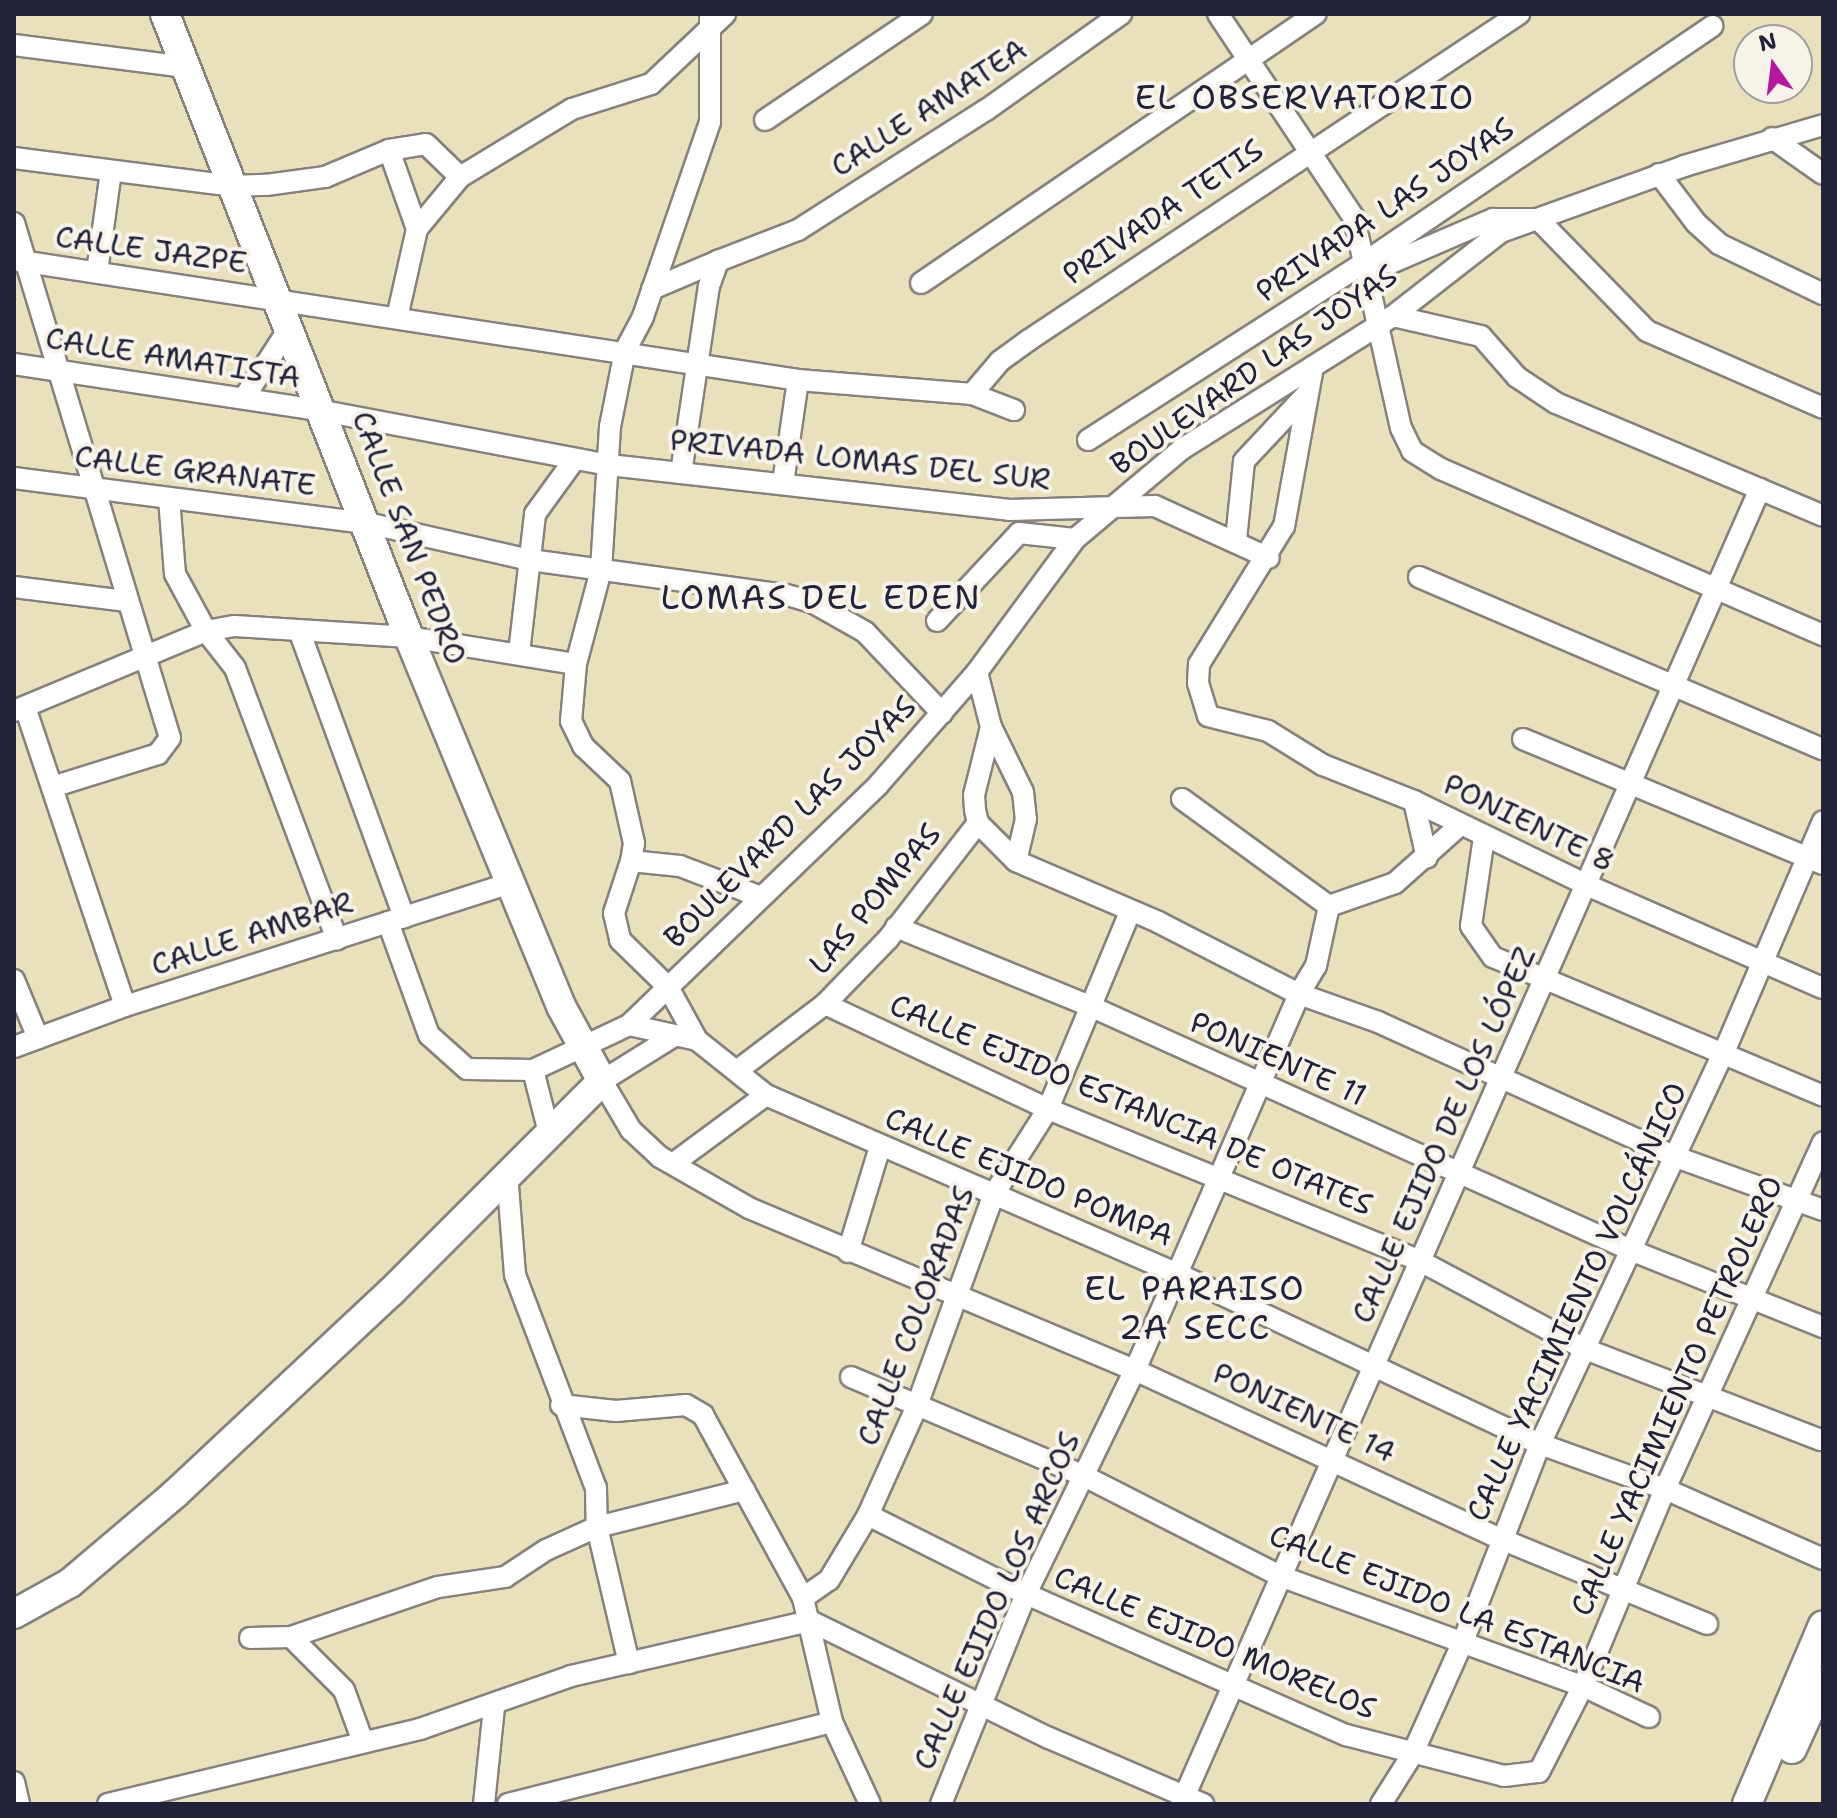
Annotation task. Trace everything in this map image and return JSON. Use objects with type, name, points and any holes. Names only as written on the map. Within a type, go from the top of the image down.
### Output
[{"type":"street","name":"CALLE SAN PEDRO","points":[[165,14],[367,523],[409,637],[561,1006],[584,1043],[602,1081]]},
{"type":"street","points":[[765,120],[922,14]]},
{"type":"street","name":"CALLE AMATEA","points":[[652,289],[767,244],[986,110],[1121,14]]},
{"type":"street","points":[[1218,14],[1311,148],[1354,218],[1365,262],[1386,320],[1385,355],[1406,442],[1421,458],[1718,593],[1823,635]]},
{"type":"street","points":[[921,283],[1316,14]]},
{"type":"street","name":"PRIVADA TETIS","points":[[972,394],[1000,361],[1311,148],[1519,14]]},
{"type":"street","points":[[397,318],[417,229],[460,177],[572,109],[651,84],[715,18]]},
{"type":"street","points":[[697,1040],[668,987],[620,940],[614,913],[634,843],[620,781],[583,746],[571,721],[576,664],[601,570],[609,465],[625,351],[652,289],[710,122],[715,18]]},
{"type":"street","name":"PRIVADA LAS JOYAS","points":[[1088,440],[1365,262],[1712,26]]},
{"type":"street","points":[[14,45],[186,67]]},
{"type":"street","name":"BOULEVARD LAS JOYAS","points":[[629,1025],[879,784],[977,672],[1075,539],[1106,510],[1193,441],[1386,320],[1491,238],[1659,174],[1823,125]]},
{"type":"street","points":[[1772,138],[1823,174]]},
{"type":"street","points":[[14,158],[232,186],[325,177],[389,150],[426,144],[460,177]]},
{"type":"street","points":[[389,150],[417,229]]},
{"type":"street","points":[[97,272],[111,171]]},
{"type":"street","points":[[1659,174],[1696,223],[1719,244],[1823,294]]},
{"type":"street","points":[[1365,262],[1393,262],[1493,219],[1538,219],[1647,331],[1823,408]]},
{"type":"street","points":[[14,223],[21,261],[62,371],[92,488],[169,731],[165,751],[52,787]]},
{"type":"street","name":"CALLE JAZPE","points":[[21,261],[625,351],[798,380],[972,394],[1014,410]]},
{"type":"street","points":[[681,473],[701,365],[709,286],[718,261]]},
{"type":"street","points":[[1386,320],[1481,336],[1517,377],[1556,403],[1823,516]]},
{"type":"street","points":[[244,398],[290,327]]},
{"type":"street","points":[[1353,342],[1385,355]]},
{"type":"street","name":"CALLE AMATISTA","points":[[14,364],[323,411],[575,459]]},
{"type":"street","points":[[1269,558],[1284,526],[1313,367]]},
{"type":"street","points":[[783,483],[798,380]]},
{"type":"street","points":[[1236,540],[1244,461],[1307,394]]},
{"type":"street","points":[[519,653],[535,514],[575,459]]},
{"type":"street","name":"PRIVADA LOMAS DEL SUR","points":[[575,459],[883,498],[1036,509],[1106,510],[1155,506],[1236,540],[1269,558]]},
{"type":"street","name":"CALLE GRANATE","points":[[14,478],[367,523],[530,560],[787,595],[812,602],[865,632],[942,713]]},
{"type":"street","name":"CALLE EJIDO DE LOS LÓPEZ","points":[[1189,1801],[1231,1684],[1422,1262],[1456,1173],[1589,886],[1633,780],[1718,593],[1760,489]]},
{"type":"street","points":[[169,498],[175,574],[206,631],[235,668],[337,939]]},
{"type":"street","points":[[937,621],[1019,533],[1036,509]]},
{"type":"street","points":[[1019,533],[1075,539]]},
{"type":"street","name":"PONIENTE 8","points":[[1269,558],[1199,664],[1198,683],[1208,716],[1268,731],[1323,765],[1414,801],[1589,886],[1823,988]]},
{"type":"street","points":[[1419,577],[1676,683],[1823,749]]},
{"type":"street","points":[[14,587],[127,601]]},
{"type":"street","points":[[125,1006],[52,787],[19,709],[206,631],[235,626],[409,637],[576,664]]},
{"type":"street","points":[[299,630],[396,920],[420,1016],[438,1048],[467,1069],[533,1070],[584,1043],[629,1025]]},
{"type":"street","points":[[977,672],[991,727],[1023,792],[1026,819],[1016,861]]},
{"type":"street","points":[[991,727],[974,795],[978,823],[1016,861],[1129,914],[1158,922],[1299,994],[1378,1022],[1676,1157],[1823,1210]]},
{"type":"street","points":[[1523,739],[1633,780],[1719,824],[1814,860]]},
{"type":"street","points":[[1182,799],[1329,906],[1395,883],[1427,858],[1460,825]]},
{"type":"street","points":[[1414,801],[1427,858]]},
{"type":"street","name":"CALLE YACIMIENTO VOLCÁNICO","points":[[1381,1804],[1412,1755],[1462,1644],[1540,1444],[1814,860],[1823,821]]},
{"type":"street","name":"LAS POMPAS","points":[[738,1070],[825,1004],[896,927],[978,823]]},
{"type":"street","points":[[1484,837],[1471,910],[1476,937],[1493,957],[1823,1096]]},
{"type":"street","points":[[631,861],[680,866],[761,897]]},
{"type":"street","name":"CALLE AMBAR","points":[[14,1047],[125,1006],[510,883]]},
{"type":"street","name":"CALLE EJIDO LOS ARCOS","points":[[941,1804],[1026,1594],[1135,1370],[1299,994],[1316,966],[1329,906]]},
{"type":"street","name":"CALLE COLORADAS","points":[[803,1598],[829,1580],[868,1515],[916,1408],[994,1194],[1048,1109],[1129,914]]},
{"type":"street","name":"PONIENTE 11","points":[[896,927],[1092,1007],[1259,1085],[1633,1251],[1823,1327]]},
{"type":"street","points":[[14,980],[38,1038]]},
{"type":"street","name":"CALLE EJIDO ESTANCIA DE OTATES","points":[[825,1004],[1048,1109],[1220,1176],[1422,1262],[1585,1349],[1712,1395],[1821,1440]]},
{"type":"street","name":"CALLE EJIDO POMPA","points":[[629,1025],[697,1040],[766,1095],[1376,1363],[1540,1444],[1665,1489],[1823,1559]]},
{"type":"street","points":[[14,1614],[70,1583],[176,1493],[390,1293],[602,1081],[674,1036]]},
{"type":"street","points":[[533,1070],[549,1133]]},
{"type":"street","name":"PONIENTE 14","points":[[602,1081],[631,1130],[674,1163],[749,1208],[1135,1370],[1333,1458],[1501,1539],[1707,1624]]},
{"type":"street","points":[[674,1163],[766,1095]]},
{"type":"street","name":"CALLE YACIMIENTO PETROLERO","points":[[1412,1755],[1504,1776],[1539,1772],[1583,1686],[1665,1489],[1712,1395],[1823,1142]]},
{"type":"street","points":[[848,1252],[880,1147]]},
{"type":"street","points":[[507,1173],[515,1275],[561,1405],[596,1488],[597,1527],[629,1663]]},
{"type":"street","name":"CALLE EJIDO LA ESTANCIA","points":[[851,1377],[916,1408],[1082,1475],[1280,1576],[1583,1686],[1649,1717]]},
{"type":"street","points":[[561,1405],[616,1411],[686,1405],[703,1415],[803,1598],[832,1722],[870,1804]]},
{"type":"street","points":[[250,1638],[291,1637],[438,1587],[505,1577],[546,1550],[597,1527],[744,1490]]},
{"type":"street","name":"CALLE EJIDO MORELOS","points":[[868,1515],[1026,1594],[1346,1735],[1412,1755]]},
{"type":"street","points":[[108,1804],[494,1707],[571,1676],[810,1621],[983,1706],[1189,1801]]},
{"type":"street","points":[[1747,1804],[1823,1625]]},
{"type":"street","points":[[291,1637],[344,1690],[363,1742]]},
{"type":"street","points":[[1767,1804],[1823,1681]]},
{"type":"street","points":[[484,1804],[494,1707]]},
{"type":"street","points":[[508,1804],[534,1801],[832,1722]]},
{"type":"street","points":[[14,1782],[19,1804]]},
{"type":"district","name":"EL OBSERVATORIO","points":[[1305,98]]},
{"type":"district","name":"LOMAS DEL EDEN","points":[[821,598]]},
{"type":"district","name":"EL PARAISO 2A SECC","points":[[1195,1308]]}]
